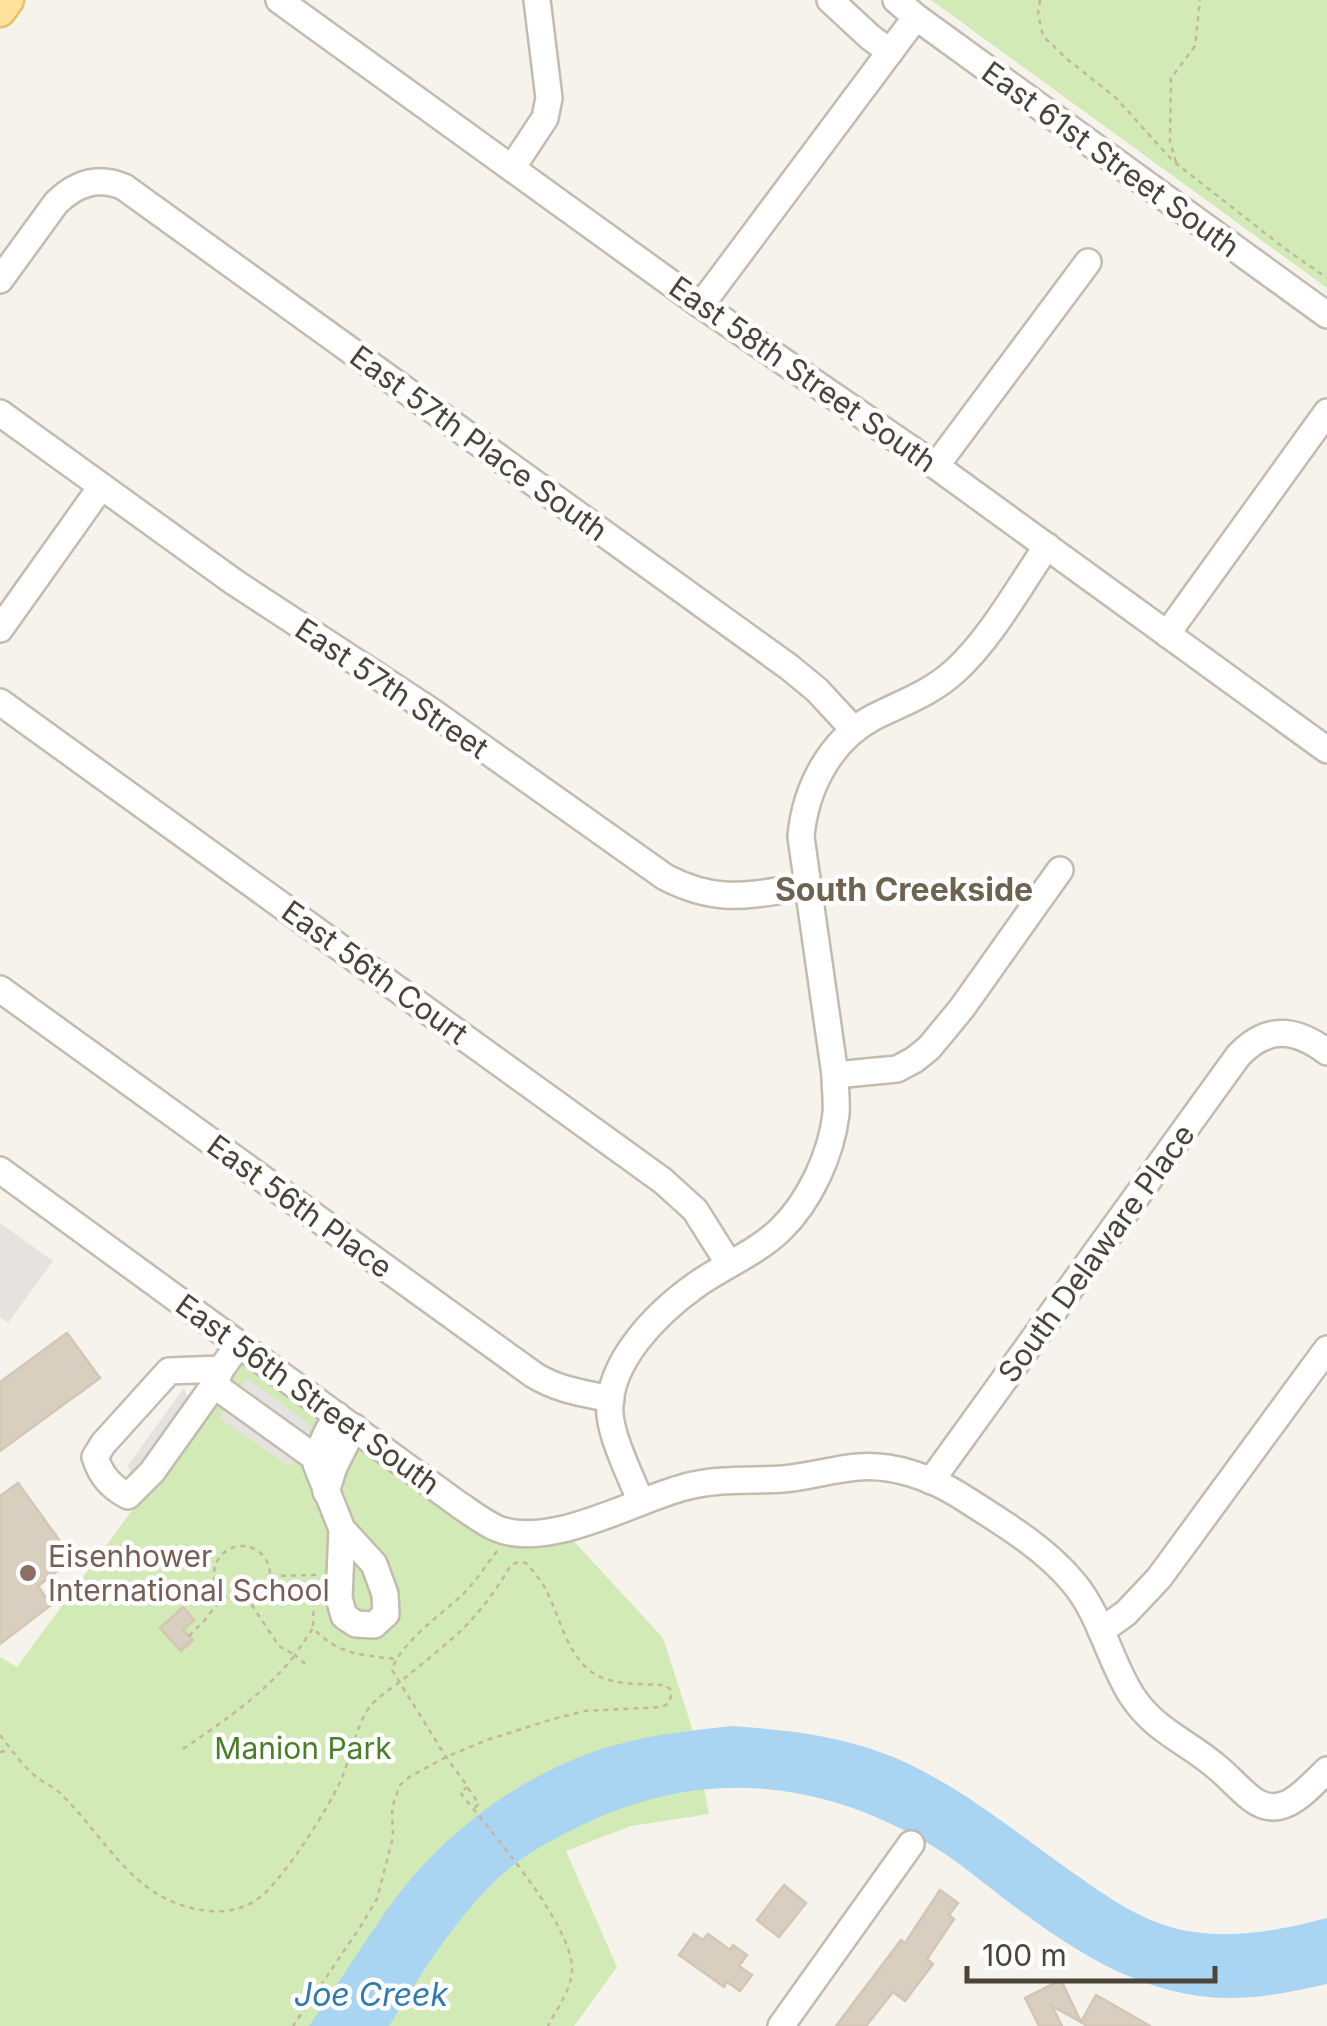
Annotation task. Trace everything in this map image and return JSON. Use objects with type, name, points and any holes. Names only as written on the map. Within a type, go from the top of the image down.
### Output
[{"type":"main road","points":[[0,12],[8,0]]},
{"type":"street","name":"East 58th Street South","points":[[279,0],[702,305],[936,466],[1327,750]]},
{"type":"street","points":[[512,168],[545,118],[550,98],[537,0]]},
{"type":"street","points":[[830,0],[890,52]]},
{"type":"street","name":"East 61st Street South","points":[[896,0],[1327,315]]},
{"type":"street","points":[[702,305],[916,17]]},
{"type":"street","name":"East 57th Place South","points":[[0,280],[67,192],[90,182],[110,181],[140,198],[789,667],[854,730]]},
{"type":"street","points":[[936,466],[1088,262]]},
{"type":"street","points":[[1167,634],[1327,412]]},
{"type":"street","name":"East 57th Street","points":[[0,414],[234,582],[430,711],[665,876],[701,893],[720,896],[807,886]]},
{"type":"street","points":[[0,628],[101,486]]},
{"type":"street","points":[[1046,546],[979,644],[956,670],[934,688],[854,730],[821,770],[802,818],[800,837],[835,1075],[833,1131],[817,1176],[779,1230],[684,1294],[656,1320],[628,1356],[618,1373],[610,1418],[641,1502],[687,1486],[716,1481],[786,1479],[861,1466],[931,1481],[956,1493],[1053,1561],[1088,1602],[1120,1674],[1144,1711],[1156,1725],[1199,1753],[1258,1804],[1277,1807],[1294,1802],[1327,1770]]},
{"type":"street","name":"East 56th Court","points":[[0,702],[664,1180],[695,1210],[730,1264]]},
{"type":"street","points":[[835,1075],[896,1069],[929,1048],[1060,870]]},
{"type":"street","name":"East 56th Place","points":[[0,988],[534,1375],[563,1389],[611,1398]]},
{"type":"street","name":"South Delaware Place","points":[[931,1481],[1246,1046],[1280,1032],[1301,1036],[1327,1052]]},
{"type":"street","name":"East 56th Street South","points":[[0,1170],[458,1504],[498,1529],[538,1534],[588,1522],[641,1502]]},
{"type":"street","points":[[239,1344],[218,1377],[152,1472],[128,1496],[112,1488],[98,1469],[95,1457],[103,1444],[169,1371],[218,1377],[317,1459]]},
{"type":"street","points":[[1101,1630],[1126,1613],[1159,1578],[1325,1355]]},
{"type":"street","points":[[342,1529],[316,1464],[328,1430],[346,1421]]},
{"type":"street","points":[[326,1492],[346,1421]]},
{"type":"street","points":[[781,2026],[911,1844]]},
{"type":"path","points":[[1040,0],[1038,14],[1043,36],[1114,97],[1176,164],[1327,278]]},
{"type":"path","points":[[1176,164],[1170,142],[1171,78],[1195,46],[1200,0]]},
{"type":"path","points":[[472,1809],[478,1804],[392,1670],[396,1659],[464,1594],[503,1544]]},
{"type":"path","points":[[244,1545],[262,1552],[271,1576],[261,1596],[234,1601],[216,1583],[215,1565],[226,1550],[244,1545]]},
{"type":"path","points":[[0,1735],[35,1776],[58,1791],[147,1888],[194,1909],[220,1912],[252,1903],[266,1892],[321,1816],[342,1778],[364,1715],[377,1698],[459,1633],[511,1565],[526,1563],[544,1585],[586,1668],[602,1678],[671,1690],[668,1704],[661,1707],[585,1711],[487,1740],[411,1776],[400,1786],[392,1807],[393,1837],[376,1898],[293,2026]]},
{"type":"path","points":[[183,1748],[234,1714],[284,1670],[313,1628],[315,1575],[271,1576]]},
{"type":"path","points":[[189,1636],[224,1594]]},
{"type":"path","points":[[249,1601],[280,1646],[305,1664]]},
{"type":"path","points":[[313,1628],[327,1643],[355,1654],[396,1659]]},
{"type":"path","points":[[0,1752],[12,1750]]},
{"type":"path","points":[[468,1787],[460,1792],[532,1885],[562,1932],[572,1970],[562,2001],[548,2026]]},
{"type":"green space","points":[[931,0],[1327,0],[1327,288]]},
{"type":"green space","name":"Manion Park","points":[[241,1362],[248,1362],[465,1521],[570,1537],[663,1638],[692,1728],[709,1814],[631,1826],[566,1851],[617,1967],[574,2026],[0,2026],[0,1657],[17,1667]]},
{"type":"shaded area","points":[[0,1223],[53,1261],[8,1323],[0,1317]]},
{"type":"shaded area","points":[[247,1378],[312,1426],[290,1467],[219,1418]]},
{"type":"shaded area","points":[[184,1388],[190,1403],[133,1480],[128,1465]]},
{"type":"water","name":"Joe Creek","points":[[731,1726],[822,1736],[866,1747],[909,1764],[971,1800],[1113,1900],[1161,1924],[1223,1934],[1286,1928],[1327,1918],[1327,1984],[1242,1998],[1168,1990],[1087,1955],[937,1849],[882,1820],[838,1803],[794,1793],[706,1789],[617,1810],[552,1840],[513,1865],[451,1931],[389,2026],[309,2026],[395,1899],[436,1852],[485,1810],[538,1776],[596,1751],[646,1738]]},
{"type":"building","points":[[67,1333],[100,1378],[0,1451],[0,1382]]},
{"type":"building","name":"Eisenhower International School","points":[[18,1483],[73,1559],[38,1586],[51,1605],[0,1644],[0,1496]]},
{"type":"building","points":[[183,1607],[194,1620],[183,1630],[193,1640],[181,1651],[160,1628]]},
{"type":"building","points":[[784,1885],[806,1903],[779,1937],[757,1920]]},
{"type":"building","points":[[940,1890],[958,1903],[949,1915],[954,1919],[927,1959],[933,1964],[905,2001],[893,1992],[866,2026],[836,2026],[901,1940],[905,1943]]},
{"type":"building","points":[[694,1934],[703,1940],[708,1934],[730,1950],[733,1945],[747,1955],[739,1966],[752,1975],[740,1991],[727,1982],[724,1987],[679,1955]]},
{"type":"building","points":[[1061,1980],[1081,2022],[1096,1995],[1150,2026],[1088,2026],[1052,2006],[1062,2026],[1039,2026],[1025,1998]]},
{"type":"place","name":"Eisenhower International School","points":[[28,1573]]},
{"type":"district","name":"South Creekside","points":[[904,889]]}]
